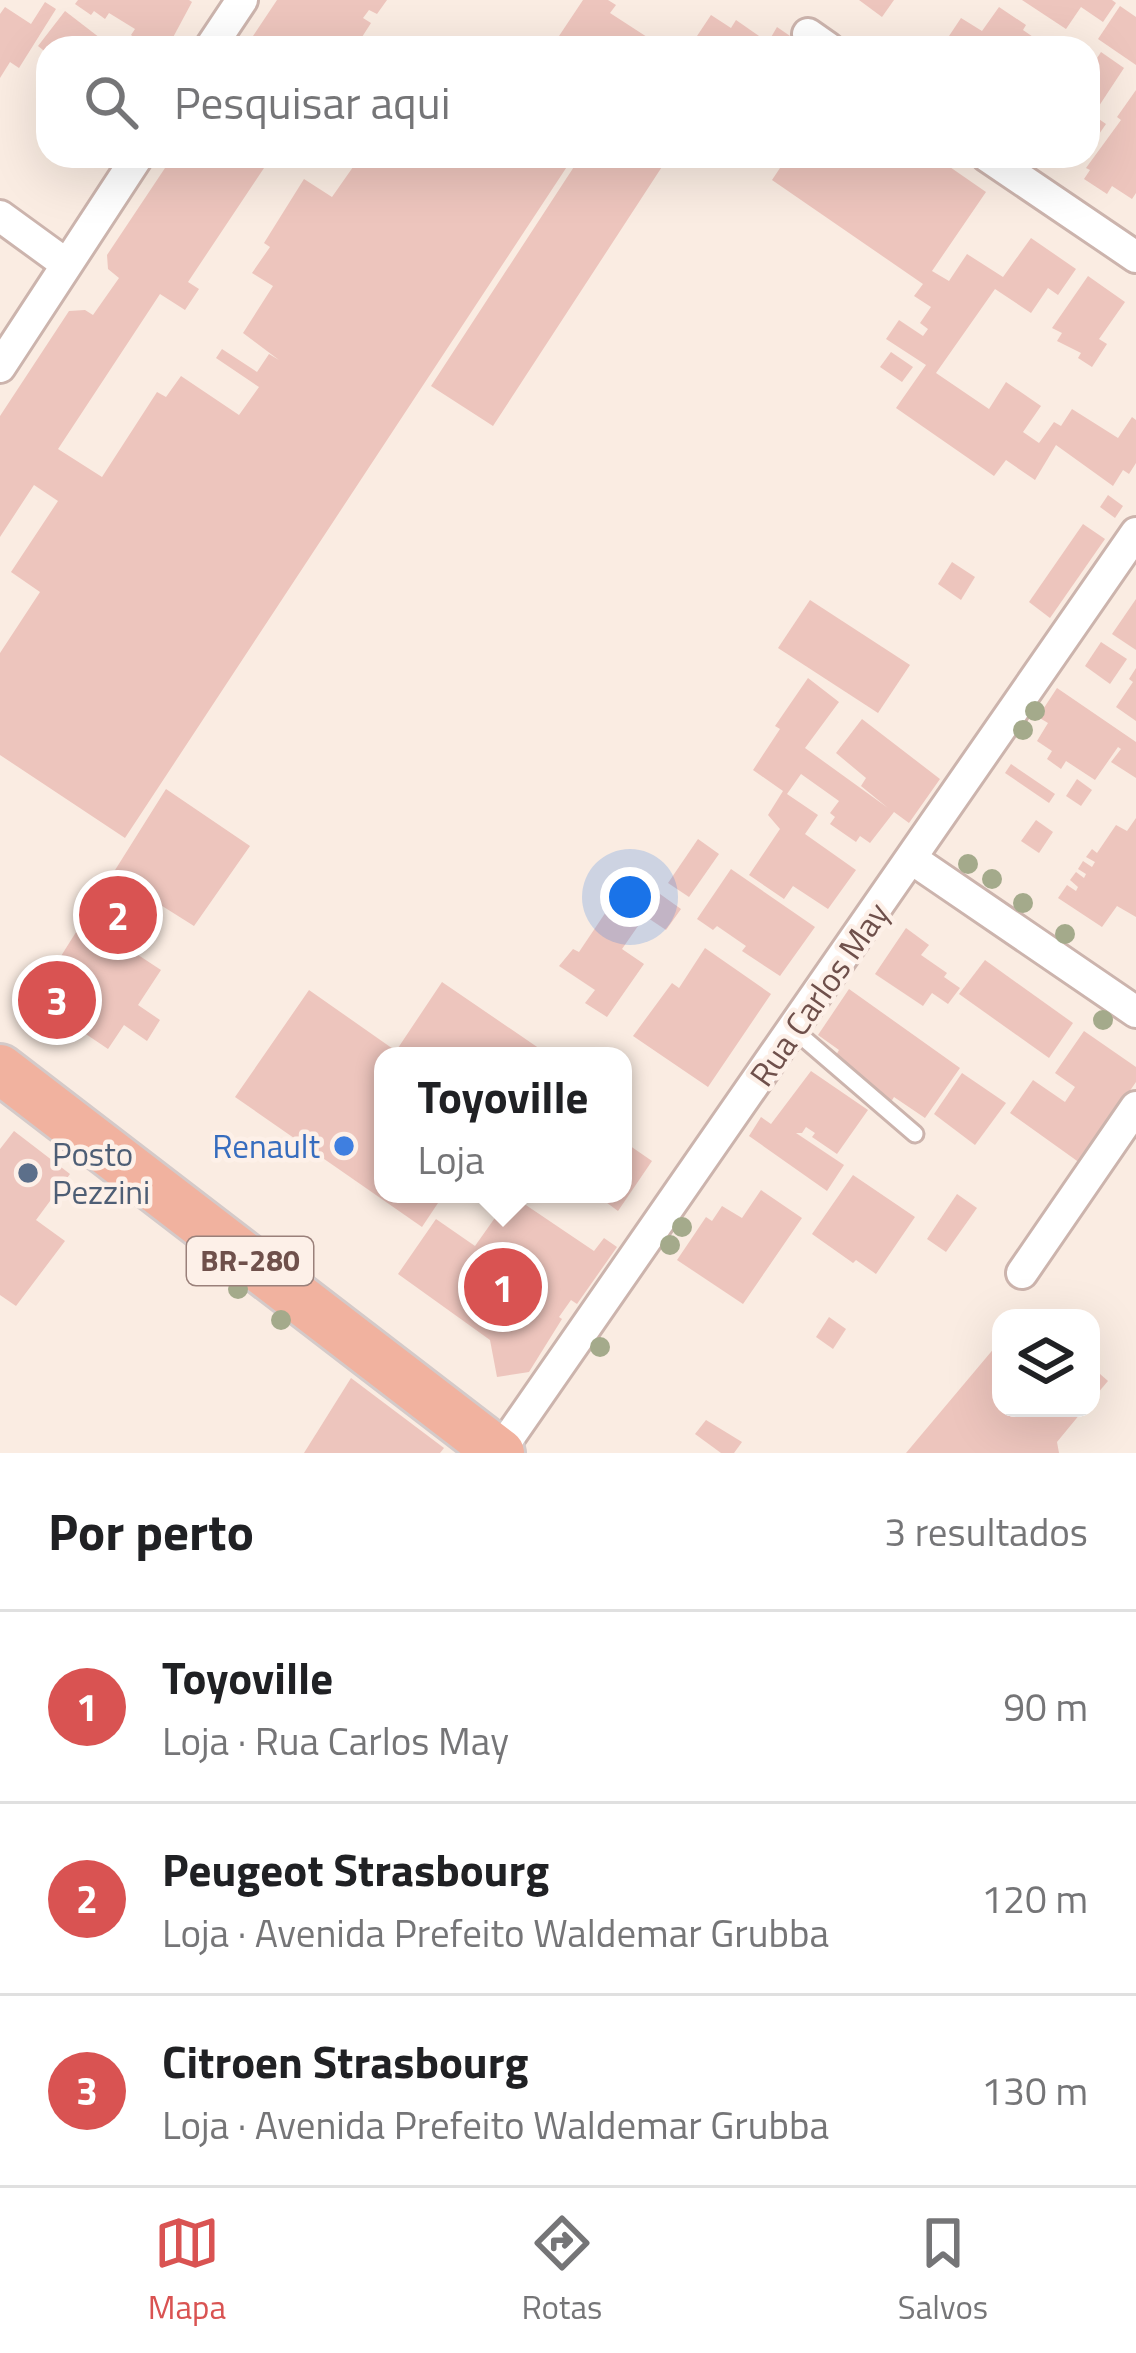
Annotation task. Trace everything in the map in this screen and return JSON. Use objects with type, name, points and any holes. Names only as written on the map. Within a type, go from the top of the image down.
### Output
[{"type":"highway","name":"BR-280","points":[[0,1069],[484,1448]]},
{"type":"street","points":[[218,36],[242,0]]},
{"type":"street","points":[[0,367],[130,168]]},
{"type":"street","points":[[1005,168],[1136,257]]},
{"type":"street","points":[[0,216],[66,264]]},
{"type":"street","name":"Rua Carlos May","points":[[484,1448],[794,1030],[1136,533]]},
{"type":"street","points":[[912,859],[1136,1012]]},
{"type":"street","points":[[1022,1273],[1136,1107]]},
{"type":"lane","points":[[794,1030],[915,1134]]},
{"type":"building","points":[[78,0],[192,2],[174,36],[132,36],[135,29],[109,13],[105,19],[75,4]]},
{"type":"building","points":[[277,0],[387,0],[377,14],[369,10],[363,18],[371,23],[363,36],[253,36]]},
{"type":"building","points":[[583,0],[608,0],[616,5],[610,13],[645,36],[559,36]]},
{"type":"building","points":[[859,0],[894,0],[882,17]]},
{"type":"building","points":[[1022,0],[1116,3],[1103,22],[1081,7],[1066,29]]},
{"type":"building","points":[[45,2],[56,9],[19,68],[10,62],[0,78],[0,14],[5,7],[31,24]]},
{"type":"building","points":[[1120,6],[1136,17],[1136,65],[1100,40]]},
{"type":"building","points":[[999,7],[1026,25],[1023,30],[1032,36],[949,36],[961,18],[982,31]]},
{"type":"building","points":[[65,11],[97,36],[46,36]]},
{"type":"building","points":[[711,15],[731,28],[736,20],[759,36],[697,36]]},
{"type":"building","points":[[1100,54],[1124,68],[1100,104]]},
{"type":"building","points":[[1136,90],[1136,193],[1132,199],[1112,186],[1107,194],[1084,179],[1090,170],[1086,168],[1100,168],[1100,149],[1121,120],[1117,117]]},
{"type":"building","points":[[165,168],[264,168],[188,282],[199,289],[185,310],[160,294],[58,449],[102,477],[157,392],[166,397],[181,376],[239,415],[259,387],[216,358],[222,349],[257,372],[269,354],[279,360],[243,333],[273,286],[252,273],[270,247],[264,243],[304,179],[332,197],[352,168],[566,168],[125,838],[0,755],[0,653],[40,592],[11,572],[58,501],[34,485],[0,537],[0,416],[69,311],[85,310],[93,315],[119,278],[108,269],[107,255]]},
{"type":"building","points":[[573,168],[661,168],[493,426],[431,386]]},
{"type":"building","points":[[780,168],[951,168],[986,192],[932,271],[949,281],[967,254],[1003,277],[1031,238],[1076,269],[1058,295],[1048,288],[1031,313],[995,289],[936,373],[989,409],[1006,382],[1041,406],[1023,432],[1039,443],[1054,422],[1061,426],[1072,409],[1118,438],[1132,417],[1136,420],[1136,463],[1129,474],[1123,470],[1113,486],[1056,445],[1035,480],[1006,460],[994,476],[896,408],[926,365],[886,339],[899,320],[923,336],[928,329],[920,323],[931,307],[914,296],[923,284],[772,180]]},
{"type":"building","points":[[1088,276],[1125,302],[1099,339],[1107,344],[1092,367],[1078,358],[1081,353],[1057,341],[1062,333],[1052,328]]},
{"type":"building","points":[[891,352],[913,367],[902,382],[880,367]]},
{"type":"building","points":[[1108,495],[1123,506],[1115,518],[1100,507]]},
{"type":"building","points":[[1083,524],[1105,539],[1050,618],[1029,602]]},
{"type":"building","points":[[952,562],[975,577],[961,600],[938,584]]},
{"type":"building","points":[[1136,599],[1136,650],[1112,634]]},
{"type":"building","points":[[810,600],[910,665],[878,713],[778,648]]},
{"type":"building","points":[[1101,642],[1127,659],[1110,684],[1085,666]]},
{"type":"building","points":[[1136,668],[1136,721],[1116,707],[1133,682],[1129,679]]},
{"type":"building","points":[[808,678],[839,702],[805,748],[888,808],[861,786],[866,778],[836,753],[862,719],[940,779],[909,823],[894,812],[870,843],[860,836],[856,842],[830,824],[835,817],[830,813],[839,801],[801,774],[787,794],[818,815],[805,834],[856,870],[828,909],[793,886],[784,899],[749,875],[780,829],[768,815],[783,791],[753,770],[780,729],[775,726]]},
{"type":"building","points":[[1057,688],[1136,742],[1136,778],[1111,762],[1118,747],[1095,780],[1066,761],[1061,769],[1047,759],[1052,751],[1037,741],[1048,723],[1038,717]]},
{"type":"building","points":[[1011,764],[1055,794],[1049,803],[1005,773]]},
{"type":"building","points":[[1077,779],[1092,790],[1081,806],[1066,796]]},
{"type":"building","points":[[166,789],[250,846],[194,926],[159,904],[129,949],[161,970],[138,1005],[160,1020],[147,1041],[124,1025],[108,1049],[34,999]]},
{"type":"building","points":[[1136,818],[1136,917],[1117,906],[1102,927],[1058,898],[1067,885],[1076,891],[1078,887],[1070,880],[1076,872],[1084,878],[1086,874],[1078,869],[1083,861],[1092,867],[1095,862],[1086,857],[1092,849],[1097,853],[1116,825],[1127,831]]},
{"type":"building","points":[[1036,820],[1053,832],[1039,853],[1021,841]]},
{"type":"building","points":[[698,839],[719,854],[689,897],[668,883]]},
{"type":"building","points":[[731,869],[815,927],[780,976],[742,951],[746,946],[717,926],[713,930],[697,919]]},
{"type":"building","points":[[622,888],[651,908],[660,894],[681,909],[666,930],[645,916],[622,949],[644,964],[607,1017],[585,1003],[595,990],[559,966],[573,949],[579,952]]},
{"type":"building","points":[[906,928],[929,945],[921,955],[960,988],[948,1004],[932,993],[923,1006],[875,974]]},
{"type":"building","points":[[705,948],[771,994],[708,1087],[633,1036],[672,983],[679,988]]},
{"type":"building","points":[[985,960],[1073,1023],[1049,1058],[959,994]]},
{"type":"building","name":"Renault","points":[[442,982],[537,1047],[399,1047]]},
{"type":"building","points":[[849,989],[960,1068],[925,1118],[894,1097],[889,1105],[835,1057],[839,1050],[818,1035]]},
{"type":"building","name":"Renault","points":[[309,990],[390,1047],[374,1047],[374,1194],[235,1097]]},
{"type":"building","points":[[1084,1031],[1136,1067],[1136,1082],[1080,1163],[1010,1113],[1033,1080],[1065,1102],[1075,1087],[1055,1073]]},
{"type":"building","points":[[811,1071],[868,1110],[837,1154],[812,1137],[815,1133],[806,1127],[796,1133],[844,1165],[827,1191],[749,1136],[761,1117],[771,1124]]},
{"type":"building","points":[[962,1073],[1006,1103],[975,1145],[934,1114]]},
{"type":"building","points":[[14,1131],[70,1174],[36,1220],[65,1241],[16,1306],[0,1295],[0,1149]]},
{"type":"building","points":[[632,1147],[652,1161],[632,1190]]},
{"type":"building","points":[[853,1175],[915,1217],[876,1274],[812,1234]]},
{"type":"building","points":[[761,1190],[802,1218],[743,1304],[677,1260],[706,1217],[712,1221],[722,1206],[742,1218]]},
{"type":"building","points":[[957,1194],[977,1208],[946,1252],[927,1239]]},
{"type":"building","name":"Renault","points":[[387,1203],[438,1203],[422,1227]]},
{"type":"building","points":[[505,1203],[523,1203],[594,1251],[604,1238],[617,1247],[577,1304],[571,1300],[559,1317],[529,1372],[497,1377],[490,1340],[398,1274],[436,1219],[475,1246]]},
{"type":"building","points":[[829,1317],[846,1329],[833,1349],[816,1337]]},
{"type":"building","points":[[992,1351],[992,1417],[1078,1417],[1057,1442],[1059,1453],[906,1453]]},
{"type":"building","points":[[351,1378],[444,1448],[440,1453],[304,1453]]},
{"type":"building","points":[[706,1420],[742,1442],[734,1453],[721,1453],[695,1434]]},
{"type":"place","name":"Peugeot Strasbourg","points":[[118,915]]},
{"type":"place","name":"Citroen Strasbourg","points":[[57,1000]]},
{"type":"place","name":"Renault","points":[[344,1146]]},
{"type":"place","name":"Posto Pezzini","points":[[28,1173]]},
{"type":"place","name":"Toyoville","points":[[503,1287]]}]
